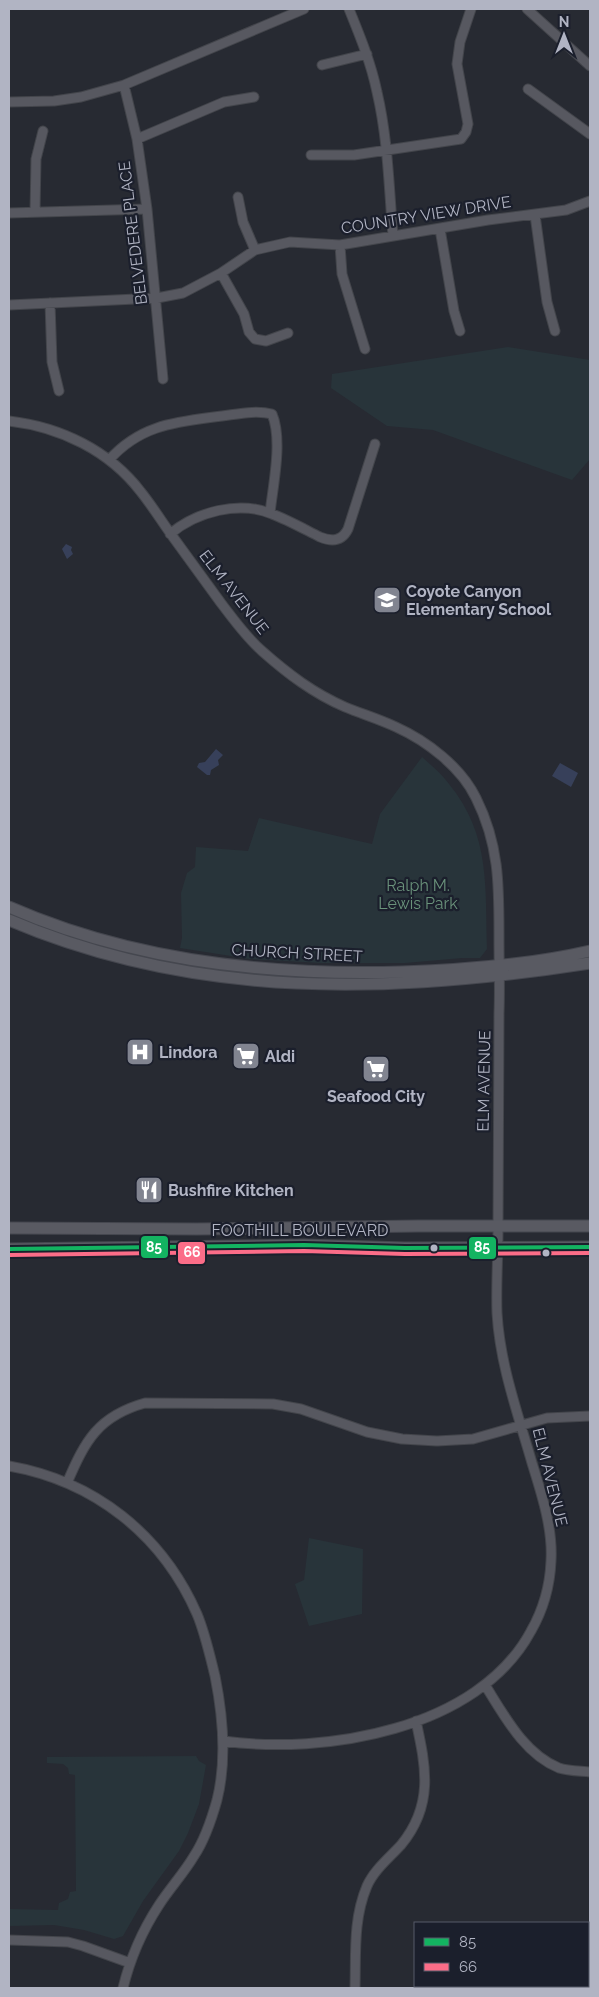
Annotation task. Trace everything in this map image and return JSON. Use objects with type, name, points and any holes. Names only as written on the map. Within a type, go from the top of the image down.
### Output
[{"type":"main road","name":"CHURCH STREET","points":[[9,907],[75,932],[168,962]]},
{"type":"main road","name":"CHURCH STREET","points":[[9,920],[80,946],[168,962],[258,970],[316,973],[500,971],[590,963]]},
{"type":"main road","name":"CHURCH STREET","points":[[500,971],[590,951]]},
{"type":"main road","name":"FOOTHILL BOULEVARD","points":[[9,1228],[207,1229],[590,1226]]},
{"type":"main road","name":"FOOTHILL BOULEVARD","points":[[9,1249],[304,1245],[498,1248],[590,1247]]},
{"type":"street","points":[[9,102],[81,98],[124,85],[304,9]]},
{"type":"street","points":[[349,9],[367,54],[378,93],[387,151],[393,236]]},
{"type":"street","points":[[311,155],[354,156],[462,139],[468,124],[457,64],[460,42],[471,9]]},
{"type":"street","points":[[527,9],[589,61]]},
{"type":"street","points":[[322,65],[367,54]]},
{"type":"street","name":"BELVEDERE PLACE","points":[[124,85],[137,139],[147,209],[163,379]]},
{"type":"street","points":[[528,89],[590,134]]},
{"type":"street","points":[[137,139],[224,102],[254,97]]},
{"type":"street","points":[[35,212],[36,159],[43,130]]},
{"type":"street","points":[[238,197],[243,222],[255,250]]},
{"type":"street","name":"COUNTRY VIEW DRIVE","points":[[9,305],[156,298],[182,293],[220,273],[255,250],[290,242],[340,245],[488,220],[566,210],[590,201]]},
{"type":"street","points":[[9,213],[147,209]]},
{"type":"street","points":[[536,214],[547,302],[555,331]]},
{"type":"street","points":[[440,229],[454,311],[460,331]]},
{"type":"street","points":[[340,245],[342,274],[365,349]]},
{"type":"street","points":[[220,273],[244,314],[249,332],[255,339],[266,341],[288,333]]},
{"type":"street","points":[[50,303],[52,362],[59,391]]},
{"type":"street","points":[[109,460],[133,438],[151,429],[172,423],[247,413],[264,412],[272,414],[275,420],[276,438],[270,513]]},
{"type":"street","name":"ELM AVENUE","points":[[9,421],[34,424],[58,432],[86,444],[109,460],[139,488],[170,534],[249,640],[287,674],[314,692],[344,707],[400,728],[418,738],[451,764],[473,792],[489,826],[496,852],[499,880],[500,971],[497,1312],[505,1366],[542,1495],[548,1527],[551,1559],[543,1602],[530,1634],[516,1655],[485,1685],[452,1705],[416,1721],[360,1737],[304,1744],[222,1742]]},
{"type":"street","points":[[170,534],[191,520],[225,509],[247,509],[270,513],[320,537],[338,540],[344,537],[348,529],[374,444]]},
{"type":"street","points":[[67,1483],[79,1455],[92,1433],[108,1419],[127,1408],[144,1403],[273,1404],[300,1410],[367,1432],[402,1439],[437,1441],[473,1439],[547,1418],[590,1416]]},
{"type":"street","points":[[9,1466],[42,1474],[67,1483],[101,1500],[130,1522],[156,1547],[177,1576],[197,1615],[210,1656],[220,1700],[222,1770],[216,1801],[207,1828],[196,1854],[159,1905],[143,1933],[130,1963],[123,1988]]},
{"type":"street","points":[[485,1685],[505,1716],[534,1753],[561,1769],[590,1772]]},
{"type":"street","points":[[355,1988],[356,1935],[361,1900],[368,1884],[378,1869],[402,1844],[414,1826],[422,1802],[426,1775],[416,1721]]},
{"type":"street","points":[[9,1940],[68,1942],[130,1963]]},
{"type":"green space","points":[[508,347],[590,360],[590,459],[572,480],[433,430],[387,426],[331,388],[332,374]]},
{"type":"green space","name":"Ralph M. Lewis Park","points":[[422,757],[443,777],[463,803],[479,843],[485,883],[487,949],[480,958],[405,963],[322,963],[250,959],[180,948],[182,938],[181,893],[187,873],[195,867],[196,847],[248,851],[259,818],[372,844],[380,814]]},
{"type":"green space","points":[[309,1538],[363,1549],[362,1614],[309,1626],[295,1584],[304,1580]]},
{"type":"green space","points":[[196,1756],[199,1761],[206,1765],[199,1804],[188,1833],[179,1851],[143,1901],[123,1936],[114,1939],[84,1930],[54,1925],[9,1926],[9,1909],[58,1910],[59,1903],[68,1899],[70,1892],[76,1891],[75,1775],[69,1774],[68,1768],[63,1764],[47,1763],[47,1757]]},
{"type":"water","points":[[66,544],[72,547],[73,554],[67,559],[62,549]]},
{"type":"water","points":[[216,749],[223,755],[218,760],[219,765],[211,770],[210,775],[207,775],[197,767],[199,763],[205,762]]},
{"type":"water","points":[[560,763],[578,773],[571,787],[552,776]]},
{"type":"transit line","name":"85","points":[[9,1249],[304,1245],[405,1248],[590,1247]]},
{"type":"transit line","name":"66","points":[[9,1255],[304,1251],[405,1254],[590,1253]]},
{"type":"place","name":"Coyote Canyon Elementary School","points":[[387,600]]},
{"type":"place","name":"Lindora","points":[[140,1052]]},
{"type":"place","name":"Aldi","points":[[246,1056]]},
{"type":"place","name":"Seafood City","points":[[376,1069]]},
{"type":"place","name":"Bushfire Kitchen","points":[[149,1190]]}]
